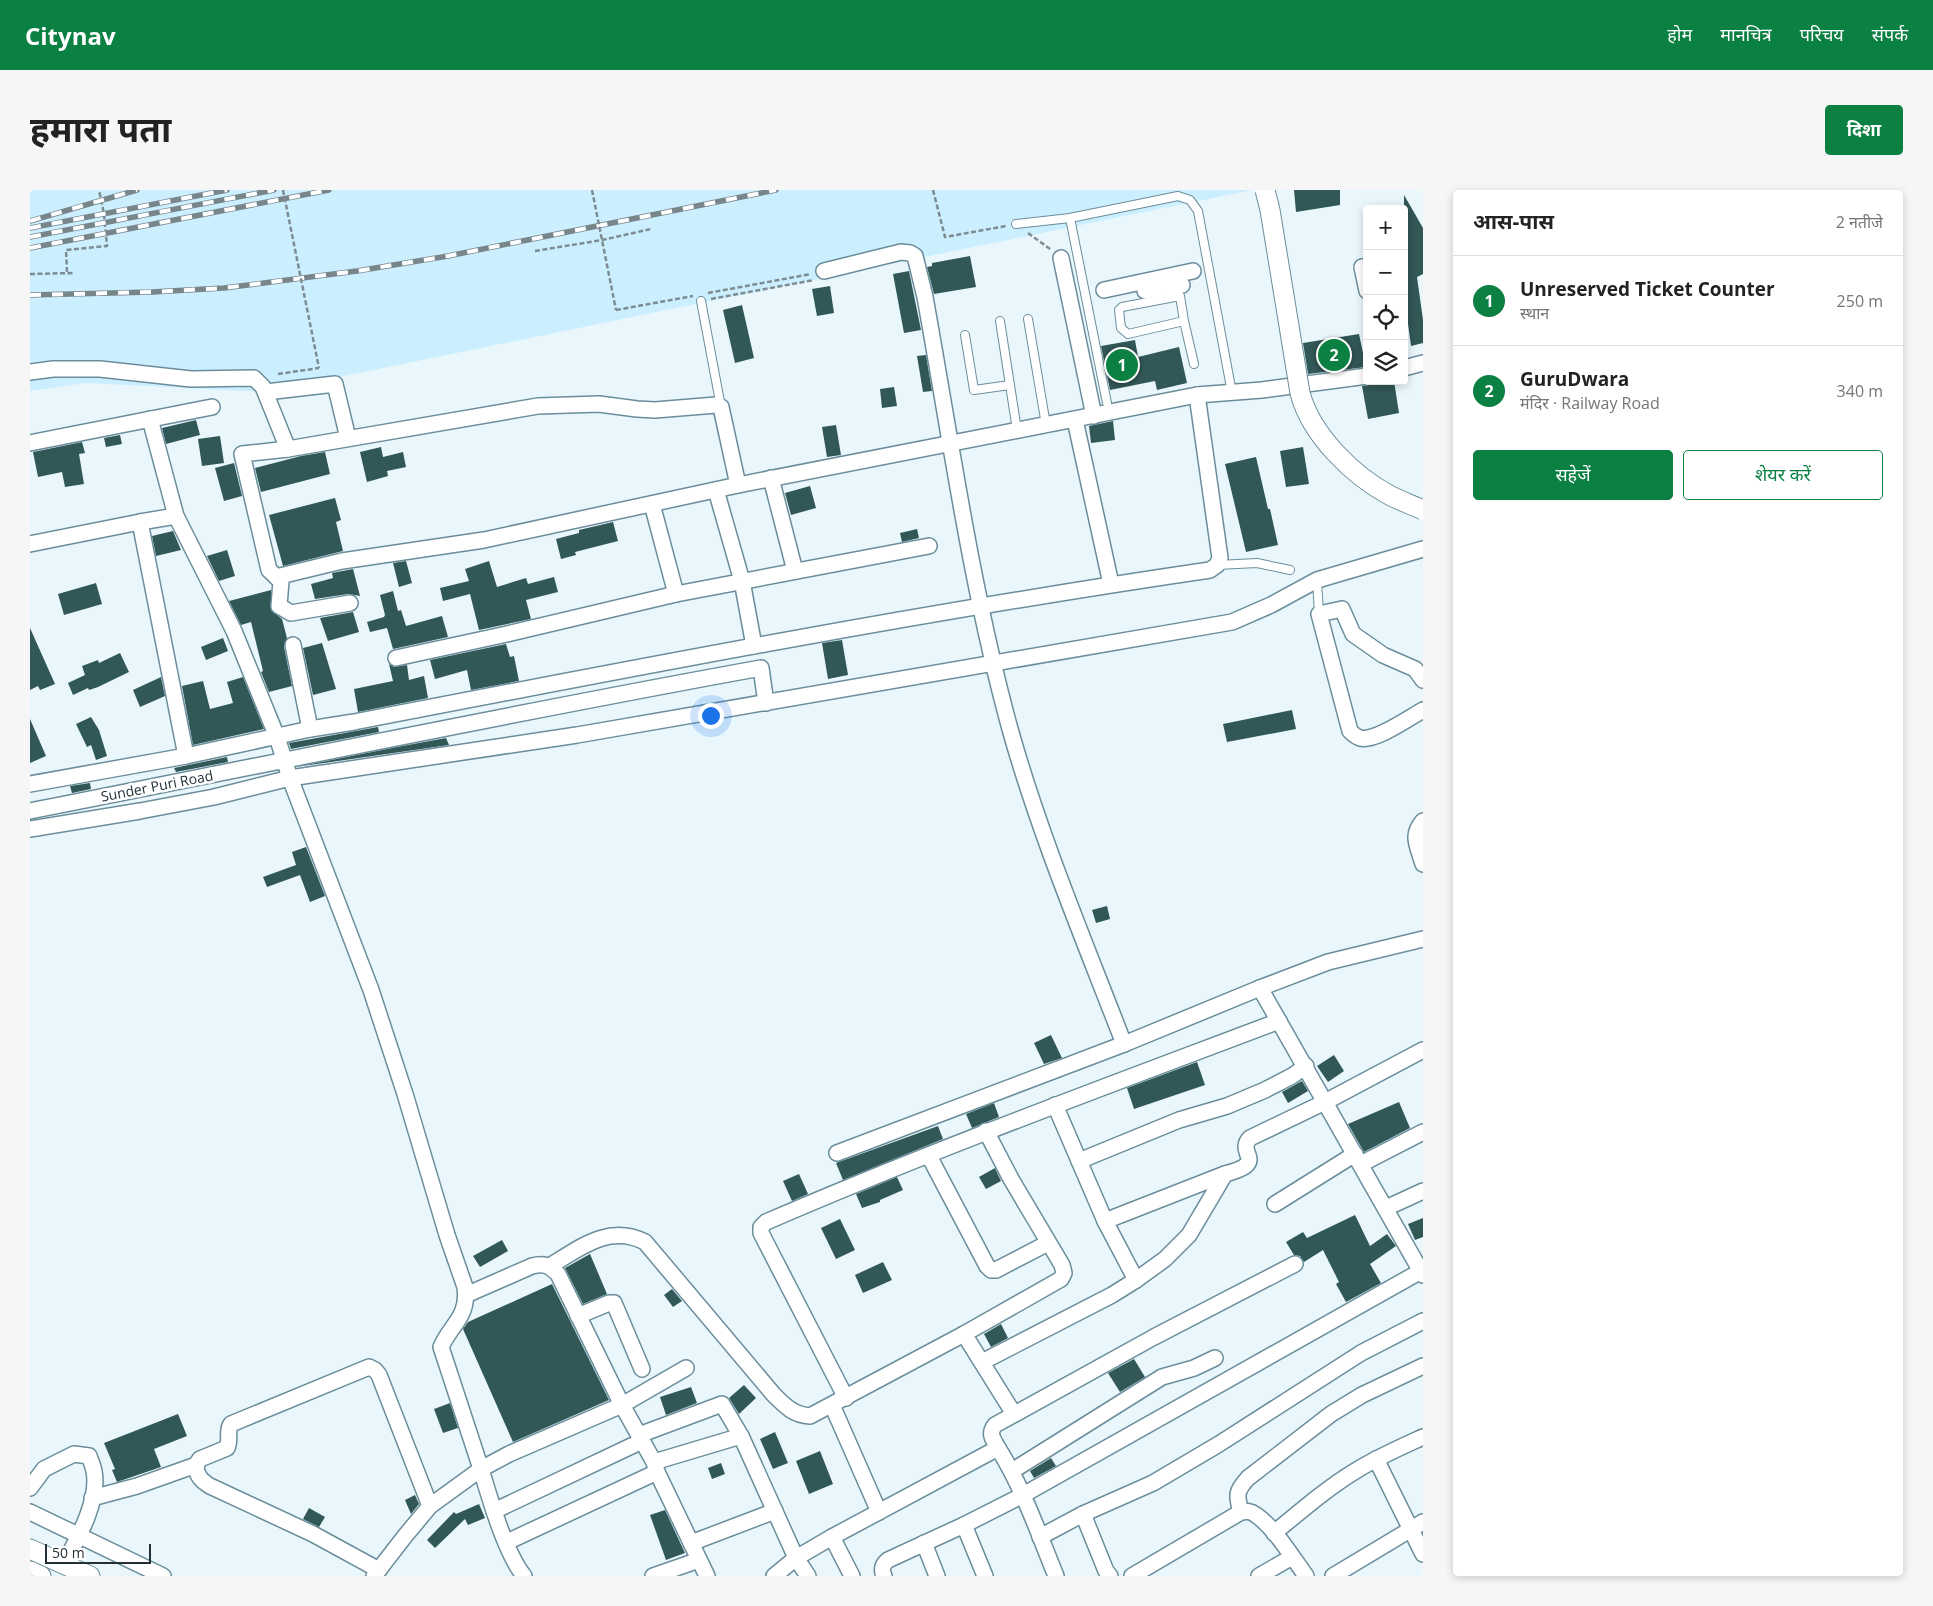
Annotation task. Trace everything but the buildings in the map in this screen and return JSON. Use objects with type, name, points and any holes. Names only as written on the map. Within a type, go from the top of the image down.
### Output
[{"type":"street","points":[[1265,190],[1270,210],[1300,394],[1311,423],[1326,442],[1363,477],[1390,496],[1423,510]]},
{"type":"street","points":[[824,271],[901,252],[910,253],[915,256],[980,605],[993,663],[1029,793],[1124,1044]]},
{"type":"street","points":[[1062,258],[1094,416]]},
{"type":"street","points":[[1362,267],[1363,272]]},
{"type":"street","points":[[1181,290],[1103,295],[1193,271]]},
{"type":"street","points":[[1408,367],[1423,363]]},
{"type":"street","points":[[30,372],[53,369],[100,369],[159,377],[192,379],[254,378],[260,382],[266,392],[288,449]]},
{"type":"street","points":[[276,577],[342,561],[484,540],[772,478],[1196,395],[1232,393],[1363,377]]},
{"type":"street","points":[[266,392],[335,384],[348,438]]},
{"type":"street","points":[[30,784],[186,756],[310,729],[607,673],[980,605],[1210,570],[1216,566],[1220,558],[1196,395]]},
{"type":"street","points":[[350,603],[291,613],[279,606],[281,581],[269,570],[242,454],[288,449],[538,406],[599,404],[637,409],[666,409],[716,405],[721,407],[738,485]]},
{"type":"street","points":[[30,443],[212,407]]},
{"type":"street","points":[[150,420],[176,516],[234,631],[277,737],[290,778],[371,990],[405,1094],[466,1295],[460,1320],[441,1347],[494,1511],[518,1574]]},
{"type":"street","points":[[1075,420],[1110,584]]},
{"type":"street","points":[[772,478],[795,571]]},
{"type":"street","points":[[716,490],[742,582],[761,668],[766,703]]},
{"type":"street","points":[[652,504],[676,594]]},
{"type":"street","points":[[30,544],[176,516]]},
{"type":"street","points":[[140,522],[186,756]]},
{"type":"street","points":[[396,658],[508,634],[676,594],[929,546]]},
{"type":"street","points":[[30,829],[205,798],[290,778],[577,735],[1232,622],[1271,605],[1317,580],[1423,549]]},
{"type":"street","points":[[1423,680],[1415,669],[1383,655],[1353,634],[1342,609],[1319,614],[1350,731],[1359,738],[1369,738],[1381,734],[1423,710]]},
{"type":"street","points":[[293,645],[310,729]]},
{"type":"street","name":"Sunder Puri Road","points":[[30,811],[580,700],[761,668]]},
{"type":"street","points":[[1423,820],[1416,830],[1416,839],[1423,864]]},
{"type":"street","points":[[837,1153],[1124,1044],[1328,962],[1423,940]]},
{"type":"street","points":[[884,1576],[882,1571],[883,1565],[888,1560],[1023,1495],[1422,1273],[1260,988]]},
{"type":"street","points":[[846,1398],[761,1233],[761,1226],[766,1222],[844,1188],[929,1156],[986,1131],[1279,1021]]},
{"type":"street","points":[[1105,1220],[1247,1166],[1249,1159],[1246,1146],[1250,1138],[1325,1102],[1423,1050]]},
{"type":"street","points":[[1079,1161],[1179,1120],[1242,1099],[1278,1083],[1306,1066]]},
{"type":"street","points":[[1054,1105],[1105,1220],[1136,1280]]},
{"type":"street","points":[[550,1266],[592,1241],[612,1236],[632,1236],[645,1242],[787,1409],[799,1416],[810,1416],[832,1406],[964,1334],[1061,1279],[1064,1273],[1062,1265],[1011,1180],[986,1131]]},
{"type":"street","points":[[1275,1204],[1358,1159],[1423,1132]]},
{"type":"street","points":[[929,1156],[956,1210],[991,1270],[996,1270],[1048,1243]]},
{"type":"street","points":[[982,1362],[1112,1294],[1136,1280],[1165,1259],[1188,1236],[1225,1174]]},
{"type":"street","points":[[1386,1208],[1423,1191]]},
{"type":"street","points":[[466,1295],[532,1266],[541,1264],[550,1266],[558,1274],[622,1405],[641,1438],[707,1576]]},
{"type":"street","points":[[1056,1576],[1023,1495],[1012,1471],[991,1436],[991,1430],[995,1425],[1014,1414],[1154,1337],[1295,1264]]},
{"type":"street","points":[[578,1316],[609,1303],[614,1303],[642,1369]]},
{"type":"street","points":[[1040,1537],[1083,1514],[1153,1483],[1219,1444],[1361,1353],[1423,1321]]},
{"type":"street","points":[[964,1334],[1014,1414]]},
{"type":"street","points":[[1012,1471],[1162,1377],[1194,1368],[1215,1358]]},
{"type":"street","points":[[1241,1512],[1237,1494],[1248,1478],[1331,1414],[1370,1391],[1423,1366]]},
{"type":"street","points":[[92,1498],[137,1486],[196,1466],[200,1459],[227,1448],[229,1444],[229,1428],[232,1424],[369,1368],[375,1370],[379,1375],[430,1506]]},
{"type":"street","points":[[196,1466],[200,1479],[210,1486],[321,1538],[376,1573],[430,1506],[481,1468],[622,1405],[686,1368]]},
{"type":"street","points":[[494,1511],[641,1438],[722,1404],[741,1436],[796,1558],[808,1576]]},
{"type":"street","points":[[832,1406],[879,1512]]},
{"type":"street","points":[[507,1542],[655,1467],[741,1436]]},
{"type":"street","points":[[1274,1533],[1333,1486],[1376,1459],[1423,1437]]},
{"type":"street","points":[[781,1574],[796,1558],[832,1537],[998,1448]]},
{"type":"street","points":[[30,1488],[44,1469],[74,1454],[89,1456],[94,1472],[92,1498],[79,1536],[64,1564]]},
{"type":"street","points":[[1376,1459],[1417,1526],[1423,1554]]},
{"type":"street","points":[[691,1544],[775,1511]]},
{"type":"street","points":[[1132,1576],[1241,1512],[1248,1511],[1256,1515],[1274,1533],[1306,1576]]},
{"type":"street","points":[[30,1512],[163,1576]]},
{"type":"street","points":[[1083,1514],[1106,1571],[1110,1576]]},
{"type":"street","points":[[964,1525],[985,1576]]},
{"type":"street","points":[[1333,1576],[1417,1526]]},
{"type":"street","points":[[832,1537],[852,1576]]},
{"type":"street","points":[[924,1543],[937,1576]]},
{"type":"street","points":[[30,1548],[90,1576]]},
{"type":"street","points":[[1258,1576],[1292,1557]]},
{"type":"street","points":[[653,1576],[698,1560]]},
{"type":"street","points":[[30,1571],[41,1576]]},
{"type":"lane","points":[[1016,224],[1070,218],[1178,196],[1190,200],[1198,210],[1232,393]]},
{"type":"lane","points":[[1070,218],[1107,403]]},
{"type":"lane","points":[[1194,364],[1184,321],[1181,290],[1193,271],[1209,267]]},
{"type":"lane","points":[[1181,290],[1122,307],[1118,310],[1121,328],[1128,334],[1184,321]]},
{"type":"lane","points":[[701,301],[721,407]]},
{"type":"lane","points":[[1028,319],[1046,424]]},
{"type":"lane","points":[[1000,321],[1017,430]]},
{"type":"lane","points":[[965,335],[974,390],[1010,385]]},
{"type":"lane","points":[[1216,566],[1257,563],[1290,570]]},
{"type":"lane","points":[[1317,580],[1319,614]]},
{"type":"path","points":[[66,272],[66,250],[107,246],[104,214],[99,190]]},
{"type":"path","points":[[278,374],[318,368],[283,190]]},
{"type":"path","points":[[592,190],[616,310],[824,271],[824,278],[701,301]]},
{"type":"path","points":[[933,190],[945,237],[1016,224],[1062,258]]},
{"type":"path","points":[[536,251],[602,240],[651,229]]},
{"type":"path","points":[[30,274],[73,273]]},
{"type":"shaded area","points":[[30,190],[1252,190],[266,392],[86,383],[30,391]]},
{"type":"railway","points":[[30,221],[137,190]]},
{"type":"railway","points":[[30,228],[227,190]]},
{"type":"railway","points":[[30,237],[274,190]]},
{"type":"railway","points":[[30,248],[329,190]]},
{"type":"railway","points":[[30,295],[224,288],[357,271],[448,256],[776,190]]},
{"type":"place","name":"GuruDwara","points":[[1334,355]]},
{"type":"place","name":"Unreserved Ticket Counter","points":[[1122,365]]}]
